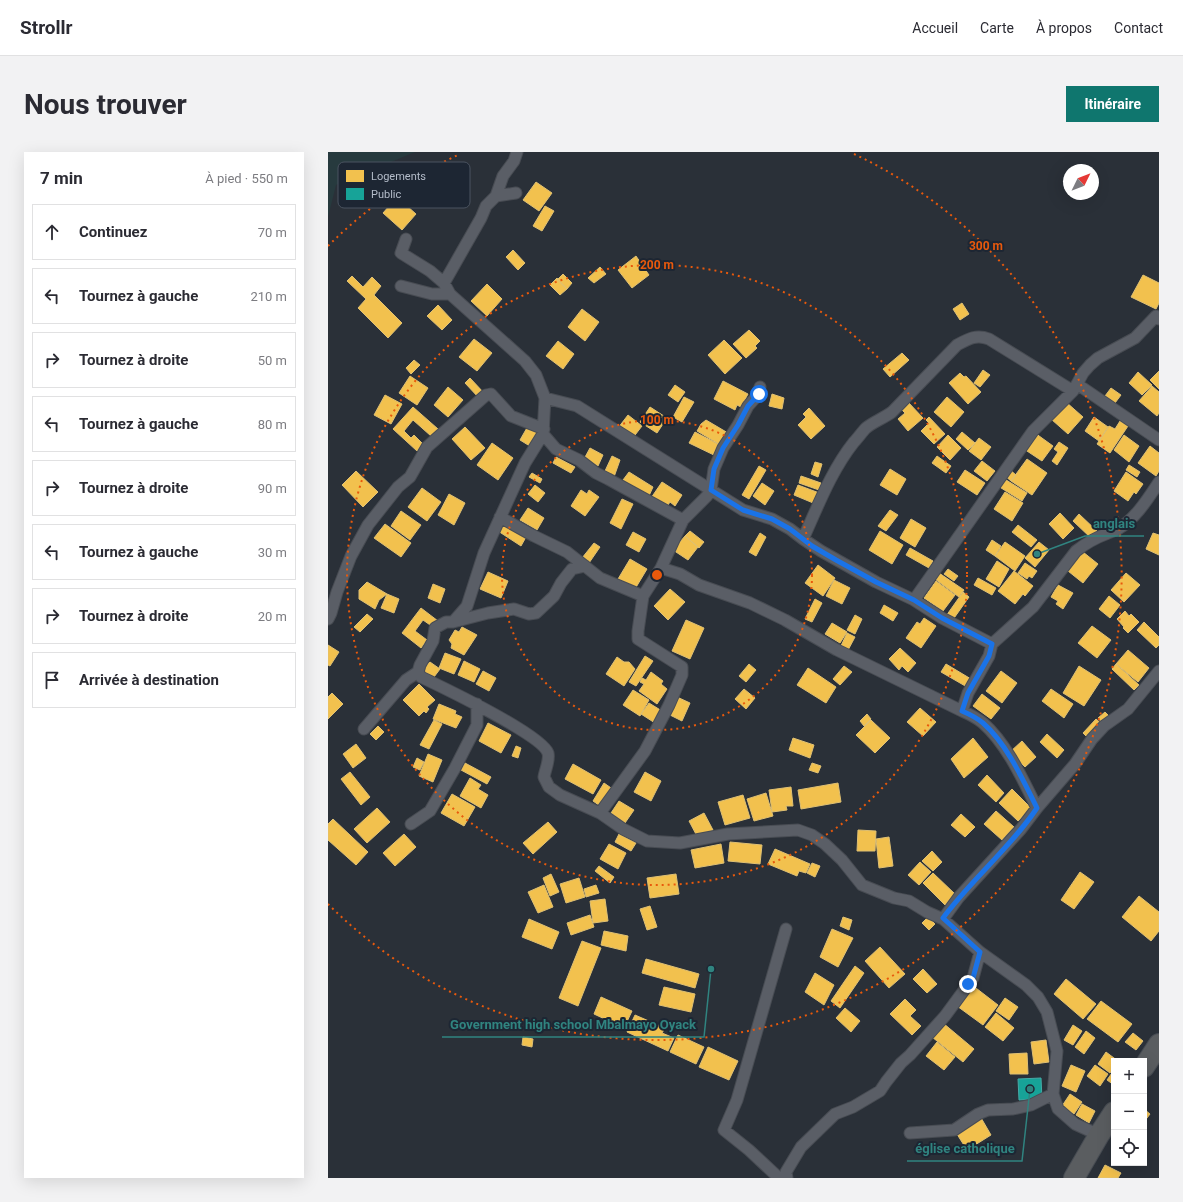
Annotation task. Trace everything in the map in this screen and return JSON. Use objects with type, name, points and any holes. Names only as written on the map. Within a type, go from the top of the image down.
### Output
[{"type":"highway","points":[[1147,1062],[1159,1044]]},
{"type":"highway","points":[[1074,1178],[1111,1117]]},
{"type":"street","points":[[444,283],[481,218],[486,206],[496,196],[503,176],[514,161],[517,152]]},
{"type":"street","points":[[496,196],[516,193]]},
{"type":"street","points":[[406,239],[401,253],[430,271],[444,283],[450,294],[525,361],[536,375],[545,398],[543,432],[525,463],[500,516],[484,553],[467,606],[454,622]]},
{"type":"street","points":[[401,286],[432,294],[450,294]]},
{"type":"street","points":[[914,600],[1033,431],[1075,388],[1083,373],[1090,365],[1098,358],[1135,338],[1158,316]]},
{"type":"street","points":[[803,539],[830,480],[844,456],[866,428],[883,419],[892,412],[957,345],[969,338],[982,336],[989,339],[1075,388],[1159,440]]},
{"type":"street","points":[[600,813],[645,751],[669,705],[682,675],[682,667],[638,639],[643,596],[661,568],[684,520],[711,490],[714,469],[723,448],[748,406],[757,396],[760,387]]},
{"type":"street","points":[[329,615],[351,556],[368,525],[398,487],[410,477],[427,446],[486,395],[491,394],[511,416],[543,432],[556,449],[578,460],[596,473],[684,520]]},
{"type":"street","points":[[545,398],[578,406],[743,510],[772,519],[790,529],[822,551],[876,582],[914,600],[942,618],[992,644]]},
{"type":"street","points":[[962,711],[968,693],[989,656],[992,644],[1033,607],[1076,551],[1084,544],[1116,530],[1127,523],[1140,510],[1159,482]]},
{"type":"street","points":[[500,516],[534,536],[567,552],[600,578],[643,596]]},
{"type":"street","points":[[364,729],[406,680],[418,672],[420,665],[433,641],[435,628],[446,622],[454,622],[488,612],[514,609],[529,614],[536,613],[554,596],[560,583],[572,570],[585,566]]},
{"type":"street","points":[[661,568],[680,574],[699,585],[750,603],[785,620],[837,650],[982,722],[1004,748],[1023,780],[1037,808]]},
{"type":"street","points":[[943,918],[956,901],[1021,829],[1075,764],[1092,739],[1104,726],[1128,709],[1159,670]]},
{"type":"street","points":[[418,672],[421,677],[477,704],[535,739],[548,753],[544,777],[549,787],[560,794],[600,813],[623,829],[647,841],[680,843],[728,834],[798,830],[812,835],[825,844],[842,860],[862,885],[894,898],[909,901],[927,912],[943,918],[980,952],[1026,985],[1038,997],[1047,1012],[1057,1051],[1053,1094],[1058,1109],[1075,1124],[1099,1135]]},
{"type":"street","points":[[411,824],[430,811],[455,768],[477,725],[477,704]]},
{"type":"street","points":[[779,1178],[749,1150],[724,1130],[737,1100],[786,929]]},
{"type":"street","points":[[787,1178],[786,1172],[801,1147],[835,1114],[853,1108],[880,1091],[901,1063],[910,1056],[945,1016],[973,978],[980,952]]},
{"type":"street","points":[[910,1133],[954,1130],[978,1114],[988,1110],[1013,1109],[1031,1105],[1053,1094]]},
{"type":"green space","points":[[328,152],[415,152],[391,162],[338,162],[338,184],[336,185],[328,217]]},
{"type":"building: Logements","points":[[536,182],[552,193],[539,211],[523,200]]},
{"type":"building: Logements","points":[[545,206],[554,211],[542,231],[533,226]]},
{"type":"building: Logements","points":[[387,208],[409,208],[416,214],[402,230],[383,213]]},
{"type":"building: Logements","points":[[513,250],[525,263],[518,270],[506,257]]},
{"type":"building: Logements","points":[[636,256],[649,275],[632,288],[618,270]]},
{"type":"building: Logements","points":[[600,267],[606,274],[594,283],[588,278]]},
{"type":"building: Logements","points":[[563,274],[572,283],[567,289],[557,280]]},
{"type":"building: Logements","points":[[1143,275],[1159,283],[1159,303],[1156,309],[1131,297]]},
{"type":"building: Logements","points":[[352,276],[363,287],[372,277],[381,286],[374,295],[402,323],[388,338],[358,308],[366,299],[347,281]]},
{"type":"building: Logements","points":[[557,278],[567,289],[560,295],[550,285]]},
{"type":"building: Logements","points":[[487,284],[502,299],[487,316],[471,301]]},
{"type":"building: Logements","points":[[962,303],[969,314],[960,320],[953,309]]},
{"type":"building: Logements","points":[[438,305],[452,320],[442,330],[427,316]]},
{"type":"building: Logements","points":[[582,309],[599,322],[585,341],[568,327]]},
{"type":"building: Logements","points":[[749,330],[760,341],[755,346],[757,348],[746,358],[733,344]]},
{"type":"building: Logements","points":[[474,339],[492,353],[477,371],[459,357]]},
{"type":"building: Logements","points":[[724,340],[742,358],[725,374],[708,355]]},
{"type":"building: Logements","points":[[558,341],[574,354],[563,369],[546,356]]},
{"type":"building: Logements","points":[[902,353],[909,360],[890,377],[883,369]]},
{"type":"building: Logements","points":[[414,360],[420,365],[411,374],[406,368]]},
{"type":"building: Logements","points":[[983,370],[990,375],[980,387],[974,383]]},
{"type":"building: Logements","points":[[1159,371],[1159,389],[1150,380]]},
{"type":"building: Logements","points":[[1138,372],[1152,385],[1142,395],[1129,383]]},
{"type":"building: Logements","points":[[960,373],[964,377],[966,376],[981,392],[968,404],[949,383]]},
{"type":"building: Logements","points":[[410,376],[428,388],[417,405],[399,393]]},
{"type":"building: Logements","points":[[470,378],[484,393],[479,398],[465,383]]},
{"type":"building: Logements","points":[[723,381],[748,394],[741,407],[737,405],[735,410],[714,399]]},
{"type":"building: Logements","points":[[675,385],[685,392],[678,402],[668,395]]},
{"type":"building: Logements","points":[[1152,386],[1159,392],[1159,413],[1157,416],[1139,401]]},
{"type":"building: Logements","points":[[448,387],[463,400],[448,417],[434,405]]},
{"type":"building: Logements","points":[[1111,388],[1121,395],[1115,403],[1105,396]]},
{"type":"building: Logements","points":[[772,394],[784,398],[782,409],[769,406]]},
{"type":"building: Logements","points":[[385,395],[402,404],[391,424],[374,415]]},
{"type":"building: Logements","points":[[684,397],[694,402],[682,422],[673,417]]},
{"type":"building: Logements","points":[[947,397],[964,412],[951,427],[934,412]]},
{"type":"building: Logements","points":[[908,402],[923,418],[908,431],[898,419],[905,413],[901,409]]},
{"type":"building: Logements","points":[[1066,402],[1083,417],[1068,434],[1051,419]]},
{"type":"building: Logements","points":[[413,407],[438,429],[431,436],[413,420],[404,431],[411,438],[414,435],[423,444],[417,451],[393,429]]},
{"type":"building: Logements","points":[[650,407],[667,418],[657,433],[640,422]]},
{"type":"building: Logements","points":[[809,408],[825,426],[811,439],[798,425],[806,417],[803,414]]},
{"type":"building: Logements","points":[[628,415],[642,426],[632,439],[618,428]]},
{"type":"building: Logements","points":[[929,417],[945,434],[934,444],[921,431],[929,423],[926,420]]},
{"type":"building: Logements","points":[[1094,417],[1108,427],[1099,441],[1085,431]]},
{"type":"building: Logements","points":[[706,420],[728,433],[722,446],[697,431],[701,424]]},
{"type":"building: Logements","points":[[1120,421],[1128,426],[1110,453],[1097,444],[1109,426],[1115,429]]},
{"type":"building: Logements","points":[[528,426],[541,434],[533,448],[520,440]]},
{"type":"building: Logements","points":[[465,427],[485,448],[471,460],[452,439]]},
{"type":"building: Logements","points":[[695,432],[720,445],[716,456],[689,443]]},
{"type":"building: Logements","points":[[962,432],[975,443],[968,450],[956,439]]},
{"type":"building: Logements","points":[[1035,433],[1053,446],[1042,461],[1024,449]]},
{"type":"building: Logements","points":[[948,435],[961,448],[950,460],[937,447]]},
{"type":"building: Logements","points":[[1124,435],[1139,446],[1129,462],[1114,450]]},
{"type":"building: Logements","points":[[979,438],[991,447],[981,460],[969,451]]},
{"type":"building: Logements","points":[[1059,442],[1068,448],[1057,465],[1052,461],[1058,452],[1054,449]]},
{"type":"building: Logements","points":[[492,443],[513,458],[498,480],[477,465]]},
{"type":"building: Logements","points":[[1150,446],[1159,453],[1159,471],[1156,476],[1138,463]]},
{"type":"building: Logements","points":[[590,448],[603,455],[598,466],[584,459]]},
{"type":"building: Logements","points":[[612,456],[620,460],[614,477],[605,471]]},
{"type":"building: Logements","points":[[937,456],[951,466],[946,473],[932,463]]},
{"type":"building: Logements","points":[[556,457],[575,467],[571,473],[553,463]]},
{"type":"building: Logements","points":[[1027,459],[1047,473],[1032,495],[1011,481]]},
{"type":"building: Logements","points":[[982,461],[995,471],[987,481],[974,471]]},
{"type":"building: Logements","points":[[815,462],[822,464],[818,477],[811,474]]},
{"type":"building: Logements","points":[[1129,465],[1140,472],[1137,477],[1126,470]]},
{"type":"building: Logements","points":[[759,466],[766,470],[749,499],[742,495]]},
{"type":"building: Logements","points":[[890,469],[906,479],[897,495],[880,485]]},
{"type":"building: Logements","points":[[1009,469],[1016,475],[1011,481],[1004,475]]},
{"type":"building: Logements","points":[[965,470],[985,483],[977,495],[957,482]]},
{"type":"building: Logements","points":[[356,471],[378,492],[363,507],[342,485]]},
{"type":"building: Logements","points":[[629,472],[653,487],[648,498],[623,480]]},
{"type":"building: Logements","points":[[1126,472],[1143,484],[1136,494],[1134,492],[1128,501],[1114,491]]},
{"type":"building: Logements","points":[[532,473],[542,479],[540,483],[529,477]]},
{"type":"building: Logements","points":[[801,476],[821,483],[819,490],[799,483]]},
{"type":"building: Logements","points":[[1003,478],[1027,493],[1022,501],[998,486]]},
{"type":"building: Logements","points":[[662,482],[682,495],[675,506],[670,502],[666,508],[651,498]]},
{"type":"building: Logements","points":[[762,483],[774,491],[765,505],[753,496]]},
{"type":"building: Logements","points":[[535,485],[545,493],[538,502],[528,494]]},
{"type":"building: Logements","points":[[798,485],[822,494],[818,505],[794,495]]},
{"type":"building: Logements","points":[[422,488],[441,502],[427,521],[408,507]]},
{"type":"building: Logements","points":[[581,490],[587,494],[589,490],[599,497],[585,516],[571,506]]},
{"type":"building: Logements","points":[[1005,492],[1023,503],[1012,521],[994,509]]},
{"type":"building: Logements","points":[[449,494],[465,503],[454,525],[438,515]]},
{"type":"building: Logements","points":[[622,499],[633,504],[621,529],[610,523]]},
{"type":"building: Logements","points":[[528,508],[544,518],[537,530],[520,520]]},
{"type":"building: Logements","points":[[890,510],[898,515],[886,531],[878,526]]},
{"type":"building: Logements","points":[[401,511],[421,525],[410,540],[391,526]]},
{"type":"building: Logements","points":[[1060,513],[1074,528],[1063,539],[1049,524]]},
{"type":"building: Logements","points":[[1079,514],[1098,532],[1092,539],[1073,521]]},
{"type":"building: Logements","points":[[911,519],[926,528],[915,547],[900,538]]},
{"type":"building: Logements","points":[[503,523],[526,537],[521,546],[498,531]]},
{"type":"building: Logements","points":[[385,524],[411,543],[401,557],[374,538]]},
{"type":"building: Logements","points":[[1018,525],[1037,540],[1031,547],[1012,532]]},
{"type":"building: Logements","points":[[690,531],[704,542],[699,548],[685,536]]},
{"type":"building: Logements","points":[[880,531],[903,545],[892,564],[869,550]]},
{"type":"building: Logements","points":[[633,532],[646,539],[639,552],[626,545]]},
{"type":"building: Logements","points":[[760,533],[766,537],[756,556],[749,552]]},
{"type":"building: Logements","points":[[1153,533],[1159,535],[1159,555],[1146,549]]},
{"type":"building: Logements","points":[[685,536],[698,547],[688,560],[673,550]]},
{"type":"building: Logements","points":[[992,540],[1001,546],[995,556],[986,550]]},
{"type":"building: Logements","points":[[1005,542],[1025,556],[1015,571],[995,556]]},
{"type":"building: Logements","points":[[1039,542],[1049,550],[1035,567],[1025,558]]},
{"type":"building: Logements","points":[[594,543],[600,547],[589,563],[582,558]]},
{"type":"building: Logements","points":[[910,548],[933,561],[929,568],[906,555]]},
{"type":"building: Logements","points":[[1083,552],[1098,564],[1083,583],[1068,571]]},
{"type":"building: Logements","points":[[630,559],[647,569],[635,589],[618,579]]},
{"type":"building: Logements","points":[[997,561],[1009,569],[999,587],[986,579]]},
{"type":"building: Logements","points":[[1025,563],[1037,571],[1032,578],[1029,576],[1027,579],[1018,573]]},
{"type":"building: Logements","points":[[818,565],[835,578],[823,596],[805,583]]},
{"type":"building: Logements","points":[[948,569],[958,576],[954,581],[944,574]]},
{"type":"building: Logements","points":[[1014,571],[1033,586],[1025,596],[1023,594],[1015,604],[998,591]]},
{"type":"building: Logements","points":[[488,572],[508,581],[501,598],[480,589]]},
{"type":"building: Logements","points":[[939,573],[964,590],[959,597],[935,579]]},
{"type":"building: Logements","points":[[1126,573],[1140,585],[1124,602],[1111,590]]},
{"type":"building: Logements","points":[[978,578],[996,588],[992,595],[974,585]]},
{"type":"building: Logements","points":[[834,580],[850,588],[842,604],[826,596]]},
{"type":"building: Logements","points":[[936,581],[955,595],[943,611],[924,598]]},
{"type":"building: Logements","points":[[367,582],[387,594],[379,600],[375,609],[359,599],[359,590]]},
{"type":"building: Logements","points":[[433,584],[445,589],[440,603],[428,598]]},
{"type":"building: Logements","points":[[1058,585],[1073,593],[1063,609],[1056,604],[1058,601],[1051,597]]},
{"type":"building: Logements","points":[[670,589],[685,602],[668,620],[654,606]]},
{"type":"building: Logements","points":[[963,592],[969,597],[952,621],[946,616]]},
{"type":"building: Logements","points":[[387,594],[399,599],[394,613],[381,608]]},
{"type":"building: Logements","points":[[1109,596],[1120,605],[1110,618],[1099,609]]},
{"type":"building: Logements","points":[[815,599],[822,603],[812,622],[805,619]]},
{"type":"building: Logements","points":[[884,605],[898,613],[893,621],[880,613]]},
{"type":"building: Logements","points":[[421,608],[438,621],[433,627],[423,620],[415,631],[427,640],[421,648],[402,633]]},
{"type":"building: Logements","points":[[1125,611],[1129,616],[1131,614],[1139,622],[1128,633],[1117,619]]},
{"type":"building: Logements","points":[[367,614],[373,619],[360,632],[354,627]]},
{"type":"building: Logements","points":[[855,615],[862,619],[855,634],[847,630]]},
{"type":"building: Logements","points":[[924,618],[936,626],[921,648],[906,638],[917,622],[920,624]]},
{"type":"building: Logements","points":[[686,620],[704,628],[690,659],[672,651]]},
{"type":"building: Logements","points":[[1144,622],[1159,637],[1159,645],[1156,648],[1137,630]]},
{"type":"building: Logements","points":[[832,623],[847,632],[840,643],[825,634]]},
{"type":"building: Logements","points":[[1092,626],[1111,640],[1097,658],[1078,643]]},
{"type":"building: Logements","points":[[462,627],[477,635],[464,655],[451,648],[452,644],[449,640],[455,630],[459,632]]},
{"type":"building: Logements","points":[[847,633],[855,637],[847,652],[840,648]]},
{"type":"building: Logements","points":[[328,645],[339,652],[330,666],[328,665]]},
{"type":"building: Logements","points":[[900,648],[916,663],[908,672],[902,666],[899,670],[889,659]]},
{"type":"building: Logements","points":[[1128,650],[1149,668],[1138,682],[1116,664]]},
{"type":"building: Logements","points":[[445,653],[461,659],[454,674],[439,668]]},
{"type":"building: Logements","points":[[645,656],[653,661],[636,686],[629,682]]},
{"type":"building: Logements","points":[[617,657],[624,662],[629,662],[635,669],[624,686],[606,674]]},
{"type":"building: Logements","points":[[464,661],[480,669],[474,682],[458,675]]},
{"type":"building: Logements","points":[[430,662],[440,669],[434,677],[424,672],[425,666]]},
{"type":"building: Logements","points":[[749,664],[756,670],[746,682],[739,676]]},
{"type":"building: Logements","points":[[946,664],[971,679],[967,687],[941,672]]},
{"type":"building: Logements","points":[[1116,664],[1139,685],[1134,690],[1112,669]]},
{"type":"building: Logements","points":[[844,666],[852,672],[840,685],[833,679]]},
{"type":"building: Logements","points":[[1079,666],[1101,680],[1084,706],[1063,693]]},
{"type":"building: Logements","points":[[808,668],[836,687],[826,703],[797,685]]},
{"type":"building: Logements","points":[[483,671],[496,678],[489,691],[476,684]]},
{"type":"building: Logements","points":[[1001,671],[1017,683],[1002,703],[986,691]]},
{"type":"building: Logements","points":[[651,672],[663,681],[661,684],[667,689],[657,704],[639,691],[644,684],[640,682],[642,678],[646,680]]},
{"type":"building: Logements","points":[[419,684],[435,700],[427,707],[429,709],[426,713],[424,711],[419,716],[403,700]]},
{"type":"building: Logements","points":[[744,689],[755,698],[746,709],[735,699]]},
{"type":"building: Logements","points":[[1051,689],[1073,704],[1064,718],[1042,701]]},
{"type":"building: Logements","points":[[633,690],[649,700],[640,716],[623,705]]},
{"type":"building: Logements","points":[[332,693],[343,704],[328,719],[328,697]]},
{"type":"building: Logements","points":[[982,694],[1000,708],[991,719],[973,706]]},
{"type":"building: Logements","points":[[677,697],[690,703],[682,721],[670,715]]},
{"type":"building: Logements","points":[[649,703],[662,711],[655,723],[641,714]]},
{"type":"building: Logements","points":[[439,704],[456,711],[455,714],[462,717],[456,728],[433,719]]},
{"type":"building: Logements","points":[[920,708],[936,722],[923,736],[907,722]]},
{"type":"building: Logements","points":[[1105,712],[1110,717],[1103,724],[1098,718]]},
{"type":"building: Logements","points":[[867,714],[871,719],[864,726],[860,721]]},
{"type":"building: Logements","points":[[1096,719],[1104,726],[1090,740],[1083,733]]},
{"type":"building: Logements","points":[[434,720],[442,724],[429,749],[420,745]]},
{"type":"building: Logements","points":[[871,720],[890,738],[875,753],[856,735]]},
{"type":"building: Logements","points":[[488,723],[511,735],[501,753],[479,741]]},
{"type":"building: Logements","points":[[378,726],[384,732],[376,740],[370,734]]},
{"type":"building: Logements","points":[[1047,734],[1064,750],[1057,758],[1040,742]]},
{"type":"building: Logements","points":[[793,738],[814,745],[810,758],[789,750]]},
{"type":"building: Logements","points":[[973,738],[988,757],[964,778],[951,759]]},
{"type":"building: Logements","points":[[1022,741],[1036,757],[1025,767],[1010,752]]},
{"type":"building: Logements","points":[[356,744],[366,758],[353,768],[343,754]]},
{"type":"building: Logements","points":[[516,746],[521,748],[518,758],[512,756]]},
{"type":"building: Logements","points":[[428,754],[442,760],[433,782],[419,776]]},
{"type":"building: Logements","points":[[417,758],[424,762],[420,770],[413,767]]},
{"type":"building: Logements","points":[[465,763],[491,777],[487,784],[461,770]]},
{"type":"building: Logements","points":[[812,763],[821,766],[818,773],[809,770]]},
{"type":"building: Logements","points":[[573,764],[601,780],[593,794],[565,779]]},
{"type":"building: Logements","points":[[350,772],[370,797],[361,805],[341,779]]},
{"type":"building: Logements","points":[[645,772],[661,781],[651,801],[634,792]]},
{"type":"building: Logements","points":[[987,775],[1004,793],[996,802],[978,785]]},
{"type":"building: Logements","points":[[470,778],[481,785],[478,789],[488,795],[481,808],[460,796]]},
{"type":"building: Logements","points":[[604,783],[614,790],[603,808],[593,801]]},
{"type":"building: Logements","points":[[838,783],[841,802],[801,809],[798,790]]},
{"type":"building: Logements","points":[[791,787],[793,806],[786,806],[787,810],[772,812],[769,790]]},
{"type":"building: Logements","points":[[1012,789],[1031,808],[1018,821],[999,803]]},
{"type":"building: Logements","points":[[766,793],[773,816],[754,821],[747,799]]},
{"type":"building: Logements","points":[[452,794],[475,807],[464,826],[441,813]]},
{"type":"building: Logements","points":[[743,795],[750,818],[725,825],[718,802]]},
{"type":"building: Logements","points":[[619,801],[634,810],[625,823],[611,813]]},
{"type":"building: Logements","points":[[377,808],[390,822],[367,843],[354,829]]},
{"type":"building: Logements","points":[[996,811],[1014,827],[1002,840],[984,824]]},
{"type":"building: Logements","points":[[704,813],[713,830],[698,838],[689,821]]},
{"type":"building: Logements","points":[[961,814],[975,827],[965,837],[951,825]]},
{"type":"building: Logements","points":[[333,819],[368,852],[356,865],[328,840],[328,824]]},
{"type":"building: Logements","points":[[548,822],[557,832],[533,854],[523,843]]},
{"type":"building: Logements","points":[[858,830],[876,831],[875,851],[857,851]]},
{"type":"building: Logements","points":[[404,834],[416,847],[395,866],[383,853]]},
{"type":"building: Logements","points":[[619,834],[636,843],[631,851],[615,842]]},
{"type":"building: Logements","points":[[889,837],[893,866],[879,868],[876,839]]},
{"type":"building: Logements","points":[[730,842],[762,845],[760,864],[728,861]]},
{"type":"building: Logements","points":[[609,844],[626,853],[618,869],[600,859]]},
{"type":"building: Logements","points":[[721,844],[724,863],[695,868],[691,850]]},
{"type":"building: Logements","points":[[775,849],[810,864],[806,873],[799,871],[797,876],[768,864]]},
{"type":"building: Logements","points":[[932,851],[942,862],[933,871],[922,861]]},
{"type":"building: Logements","points":[[920,862],[931,872],[919,885],[908,875]]},
{"type":"building: Logements","points":[[812,863],[820,866],[815,877],[807,873]]},
{"type":"building: Logements","points":[[599,866],[614,877],[610,883],[595,871]]},
{"type":"building: Logements","points":[[1080,872],[1094,882],[1074,909],[1061,900]]},
{"type":"building: Logements","points":[[933,873],[955,894],[945,905],[923,883]]},
{"type":"building: Logements","points":[[551,874],[559,892],[550,896],[543,878]]},
{"type":"building: Logements","points":[[676,874],[679,894],[650,898],[647,878]]},
{"type":"building: Logements","points":[[579,878],[585,897],[566,903],[560,884]]},
{"type":"building: Logements","points":[[544,885],[553,907],[538,913],[528,892]]},
{"type":"building: Logements","points":[[596,885],[599,893],[586,897],[584,889]]},
{"type":"building: Logements","points":[[1139,896],[1159,912],[1159,931],[1151,941],[1122,917]]},
{"type":"building: Logements","points":[[605,899],[608,921],[593,923],[590,901]]},
{"type":"building: Logements","points":[[650,906],[657,927],[647,930],[640,909]]},
{"type":"building: Logements","points":[[590,915],[594,927],[571,935],[567,923]]},
{"type":"building: Logements","points":[[843,917],[852,920],[849,930],[840,926]]},
{"type":"building: Logements","points":[[928,917],[935,924],[929,930],[922,923]]},
{"type":"building: Logements","points":[[529,919],[559,932],[552,949],[522,937]]},
{"type":"building: Logements","points":[[832,929],[853,938],[838,967],[820,957]]},
{"type":"building: Logements","points":[[604,931],[628,936],[626,951],[601,945]]},
{"type":"building: Logements","points":[[582,941],[601,948],[578,1006],[559,998]]},
{"type":"building: Logements","points":[[880,947],[905,974],[889,988],[865,961]]},
{"type":"building: Logements","points":[[646,959],[699,974],[695,988],[642,973]]},
{"type":"building: Logements","points":[[855,966],[864,973],[840,1008],[831,1001]]},
{"type":"building: Logements","points":[[923,969],[937,984],[927,993],[913,979]]},
{"type":"building: Logements","points":[[815,973],[834,985],[824,1005],[805,992]]},
{"type":"building: Logements","points":[[1066,979],[1096,1004],[1083,1019],[1054,994]]},
{"type":"building: Logements","points":[[972,985],[998,1005],[983,1025],[957,1006]]},
{"type":"building: Logements","points":[[664,987],[695,994],[691,1012],[659,1005]]},
{"type":"building: Logements","points":[[601,997],[632,1011],[624,1028],[594,1014]]},
{"type":"building: Logements","points":[[1005,998],[1018,1007],[1009,1020],[996,1011]]},
{"type":"building: Logements","points":[[905,999],[916,1010],[910,1016],[921,1026],[912,1035],[890,1014]]},
{"type":"building: Logements","points":[[1101,1001],[1132,1024],[1118,1042],[1087,1019]]},
{"type":"building: Logements","points":[[845,1008],[860,1021],[851,1032],[836,1018]]},
{"type":"building: Logements","points":[[996,1013],[1014,1028],[1003,1041],[985,1027]]},
{"type":"building: Logements","points":[[635,1015],[665,1028],[662,1033],[674,1038],[668,1051],[627,1032]]},
{"type":"building: Logements","points":[[943,1023],[974,1049],[963,1062],[932,1037]]},
{"type":"building: Logements","points":[[1073,1025],[1082,1031],[1073,1045],[1064,1040]]},
{"type":"building: Logements","points":[[1086,1031],[1095,1038],[1084,1054],[1075,1047]]},
{"type":"building: Logements","points":[[1133,1033],[1143,1041],[1136,1050],[1125,1042]]},
{"type":"building: Logements","points":[[678,1035],[704,1047],[696,1064],[670,1052]]},
{"type":"building: Logements","points":[[523,1037],[533,1039],[532,1047],[522,1045]]},
{"type":"building: Logements","points":[[1046,1040],[1049,1062],[1034,1064],[1031,1042]]},
{"type":"building: Logements","points":[[937,1042],[955,1057],[944,1070],[926,1056]]},
{"type":"building: Logements","points":[[708,1047],[738,1061],[729,1080],[699,1067]]},
{"type":"building: Logements","points":[[1106,1052],[1114,1058],[1111,1058],[1110,1073],[1098,1064]]},
{"type":"building: Logements","points":[[1027,1053],[1028,1074],[1010,1074],[1009,1054]]},
{"type":"building: Logements","points":[[1071,1065],[1085,1071],[1076,1092],[1062,1086]]},
{"type":"building: Logements","points":[[1095,1065],[1108,1074],[1100,1086],[1087,1076]]},
{"type":"building: Logements","points":[[1111,1074],[1111,1083],[1107,1080]]},
{"type":"building: Logements","points":[[1070,1094],[1082,1102],[1074,1114],[1062,1106]]},
{"type":"building: Logements","points":[[1082,1104],[1095,1111],[1089,1123],[1076,1115]]},
{"type":"building: Logements","points":[[980,1116],[991,1135],[967,1150],[955,1131]]},
{"type":"building: Logements","points":[[1105,1165],[1121,1173],[1118,1178],[1098,1178]]},
{"type":"building: Public","points":[[1041,1078],[1042,1099],[1019,1100],[1018,1079]]},
{"type":"place","name":"anglais","points":[[1037,554]]},
{"type":"place","name":"Government high school Mbalmayo Oyack","points":[[711,969]]},
{"type":"place","name":"église catholique","points":[[1030,1089]]},
{"type":"route","points":[[759,394],[744,411],[738,425],[723,448],[714,469],[711,490],[743,510],[772,519],[790,529],[812,546],[836,560],[876,582],[914,600],[942,618],[992,644],[989,656],[968,693],[962,711],[982,722],[992,732],[1004,748],[1023,780],[1037,808],[1021,829],[956,901],[943,918],[980,952],[973,978],[968,984]]}]
